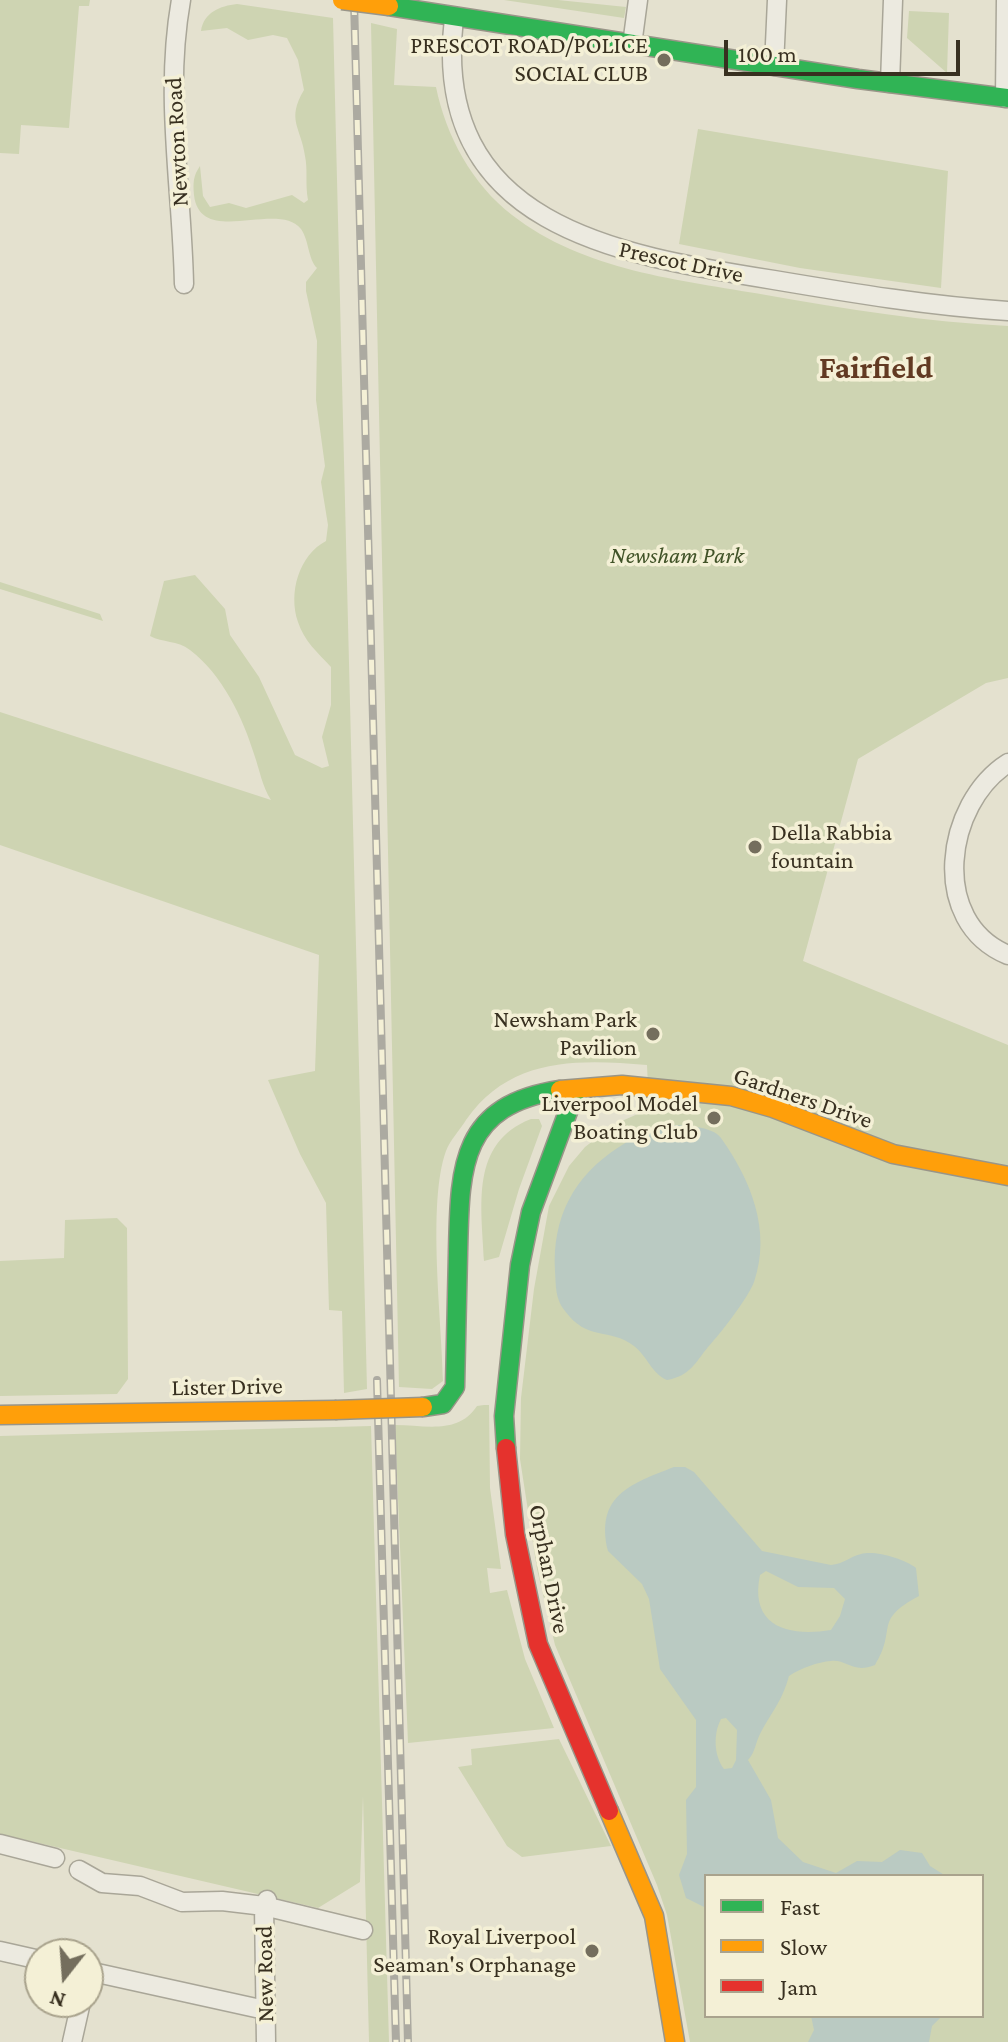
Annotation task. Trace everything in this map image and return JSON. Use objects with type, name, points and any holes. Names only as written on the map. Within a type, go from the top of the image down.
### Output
[{"type":"street","name":"Newton Road","points":[[181,0],[173,48],[171,96],[184,284]]},
{"type":"street","points":[[342,0],[1006,98],[1006,0]]},
{"type":"street","points":[[632,45],[638,0]]},
{"type":"street","points":[[774,66],[777,0]]},
{"type":"street","points":[[890,83],[893,0]]},
{"type":"street","name":"Prescot Drive","points":[[454,18],[450,51],[454,90],[473,149],[503,187],[545,218],[607,246],[660,262],[1008,311]]},
{"type":"street","points":[[1008,763],[991,776],[973,798],[960,825],[954,856],[957,888],[967,919],[982,937],[1008,955]]},
{"type":"street","name":"Gardners Drive","points":[[449,1395],[455,1387],[460,1179],[464,1155],[474,1136],[493,1114],[538,1094],[637,1085],[718,1093],[760,1104],[879,1150],[1008,1176]]},
{"type":"street","name":"Orphan Drive","points":[[576,1090],[531,1212],[520,1265],[504,1416],[507,1474],[515,1534],[538,1644],[654,1916],[675,2042]]},
{"type":"street","name":"Lister Drive","points":[[0,1415],[423,1407],[443,1404],[449,1395]]},
{"type":"street","points":[[0,1844],[55,1858]]},
{"type":"street","points":[[79,1870],[102,1883],[140,1886],[182,1902],[265,1903]]},
{"type":"street","name":"New Road","points":[[266,2042],[265,1903],[363,1930]]},
{"type":"street","points":[[0,1951],[24,1956]]},
{"type":"street","points":[[104,1975],[265,2010]]},
{"type":"street","points":[[72,2042],[77,2018]]},
{"type":"green space","points":[[0,0],[90,0],[89,6],[79,6],[69,128],[21,125],[19,154],[0,153]]},
{"type":"green space","points":[[504,0],[558,0],[626,7],[624,18]]},
{"type":"green space","points":[[237,4],[333,18],[367,1389],[344,1393],[342,1311],[329,1310],[326,1203],[300,1154],[268,1080],[315,1071],[319,955],[0,845],[0,712],[271,800],[244,726],[212,671],[190,650],[150,636],[164,581],[195,575],[225,609],[230,635],[259,677],[295,755],[322,768],[329,766],[322,737],[331,705],[331,667],[304,635],[294,599],[303,565],[309,555],[326,541],[328,525],[321,482],[325,466],[316,400],[317,341],[306,291],[306,282],[317,268],[304,233],[290,221],[210,219],[199,210],[194,195],[194,180],[200,166],[203,196],[210,207],[229,203],[246,208],[292,195],[304,203],[308,200],[306,161],[295,116],[304,90],[298,60],[287,38],[273,35],[248,40],[227,28],[201,31],[214,11]]},
{"type":"green space","points":[[909,11],[949,13],[947,73],[907,38]]},
{"type":"green space","name":"Newsham Park","points":[[371,23],[397,29],[394,85],[436,87],[454,141],[485,189],[512,215],[570,249],[634,270],[700,284],[887,314],[1008,326],[1008,678],[986,683],[858,759],[803,961],[1008,1045],[1008,2042],[690,2042],[667,1915],[657,1885],[555,1645],[537,1569],[520,1459],[521,1398],[534,1289],[549,1206],[569,1166],[585,1147],[615,1124],[649,1109],[647,1065],[571,1063],[524,1073],[484,1099],[450,1143],[440,1173],[436,1231],[443,1381],[432,1389],[399,1387]]},
{"type":"green space","points":[[698,129],[948,171],[941,288],[800,268],[679,244]]},
{"type":"green space","points":[[0,582],[100,614],[103,621],[0,589]]},
{"type":"green space","points":[[531,1119],[539,1119],[542,1126],[499,1257],[484,1261],[482,1199],[488,1160],[497,1144],[511,1130]]},
{"type":"green space","points":[[117,1218],[127,1228],[128,1379],[117,1394],[0,1396],[0,1261],[64,1258],[65,1220]]},
{"type":"green space","points":[[489,1405],[490,1488],[501,1569],[487,1568],[490,1593],[507,1590],[525,1659],[554,1728],[408,1743],[395,1425],[451,1425],[469,1415],[477,1406]]},
{"type":"green space","points":[[371,1426],[389,2042],[369,2042],[363,1796],[360,1882],[318,1908],[0,1834],[0,1436]]},
{"type":"green space","points":[[559,1739],[611,1846],[522,1857],[507,1846],[458,1767],[472,1765],[471,1749]]},
{"type":"shaded area","points":[[669,1125],[704,1129],[721,1138],[749,1188],[761,1243],[754,1282],[740,1306],[691,1368],[667,1380],[657,1374],[634,1346],[625,1340],[582,1327],[565,1311],[557,1292],[555,1251],[557,1233],[569,1200],[590,1171],[603,1158],[637,1136]]},
{"type":"shaded area","points":[[674,1467],[685,1467],[694,1472],[762,1551],[831,1565],[861,1554],[874,1553],[916,1568],[919,1596],[890,1619],[882,1652],[875,1665],[861,1668],[836,1661],[826,1662],[789,1676],[748,1760],[771,1800],[778,1838],[803,1862],[836,1873],[857,1861],[882,1862],[900,1850],[922,1853],[930,1866],[943,1874],[704,1874],[704,1907],[686,1898],[679,1875],[687,1854],[686,1800],[696,1787],[696,1720],[660,1669],[649,1599],[642,1584],[608,1551],[605,1532],[612,1505],[620,1495],[643,1480]],"holes":[[[766,1571],[798,1587],[834,1588],[845,1599],[840,1616],[831,1630],[801,1632],[776,1625],[767,1617],[758,1593],[760,1575]],[[726,1718],[737,1730],[736,1760],[732,1768],[724,1769],[717,1751],[718,1725],[721,1719]]]},
{"type":"shaded area","points":[[811,2018],[940,2018],[932,2026],[929,2042],[808,2042],[814,2030]]},
{"type":"railway","points":[[354,0],[408,2042]]},
{"type":"railway","points":[[377,1380],[396,2042]]},
{"type":"traffic: fast","points":[[389,6],[858,79],[1008,98]]},
{"type":"traffic: fast","points":[[423,1407],[443,1404],[455,1387],[459,1222],[465,1168],[472,1145],[484,1126],[502,1110],[527,1098],[560,1090]]},
{"type":"traffic: fast","points":[[506,1448],[504,1416],[520,1265],[531,1212],[576,1090]]},
{"type":"traffic: slow","points":[[342,0],[389,6]]},
{"type":"traffic: slow","points":[[560,1090],[622,1085],[731,1096],[773,1108],[893,1154],[1008,1176]]},
{"type":"traffic: slow","points":[[335,1410],[423,1407]]},
{"type":"traffic: slow","points":[[0,1415],[335,1410]]},
{"type":"traffic: slow","points":[[609,1811],[654,1916],[675,2042]]},
{"type":"traffic: jam","points":[[506,1448],[515,1534],[538,1644],[609,1811]]},
{"type":"place","name":"PRESCOT ROAD/POLICE SOCIAL CLUB","points":[[664,60]]},
{"type":"place","name":"Della Rabbia fountain","points":[[755,847]]},
{"type":"place","name":"Newsham Park Pavilion","points":[[653,1034]]},
{"type":"place","name":"Liverpool Model Boating Club","points":[[714,1118]]},
{"type":"place","name":"Royal Liverpool Seaman's Orphanage","points":[[592,1951]]},
{"type":"district","name":"Fairfield","points":[[876,368]]}]
